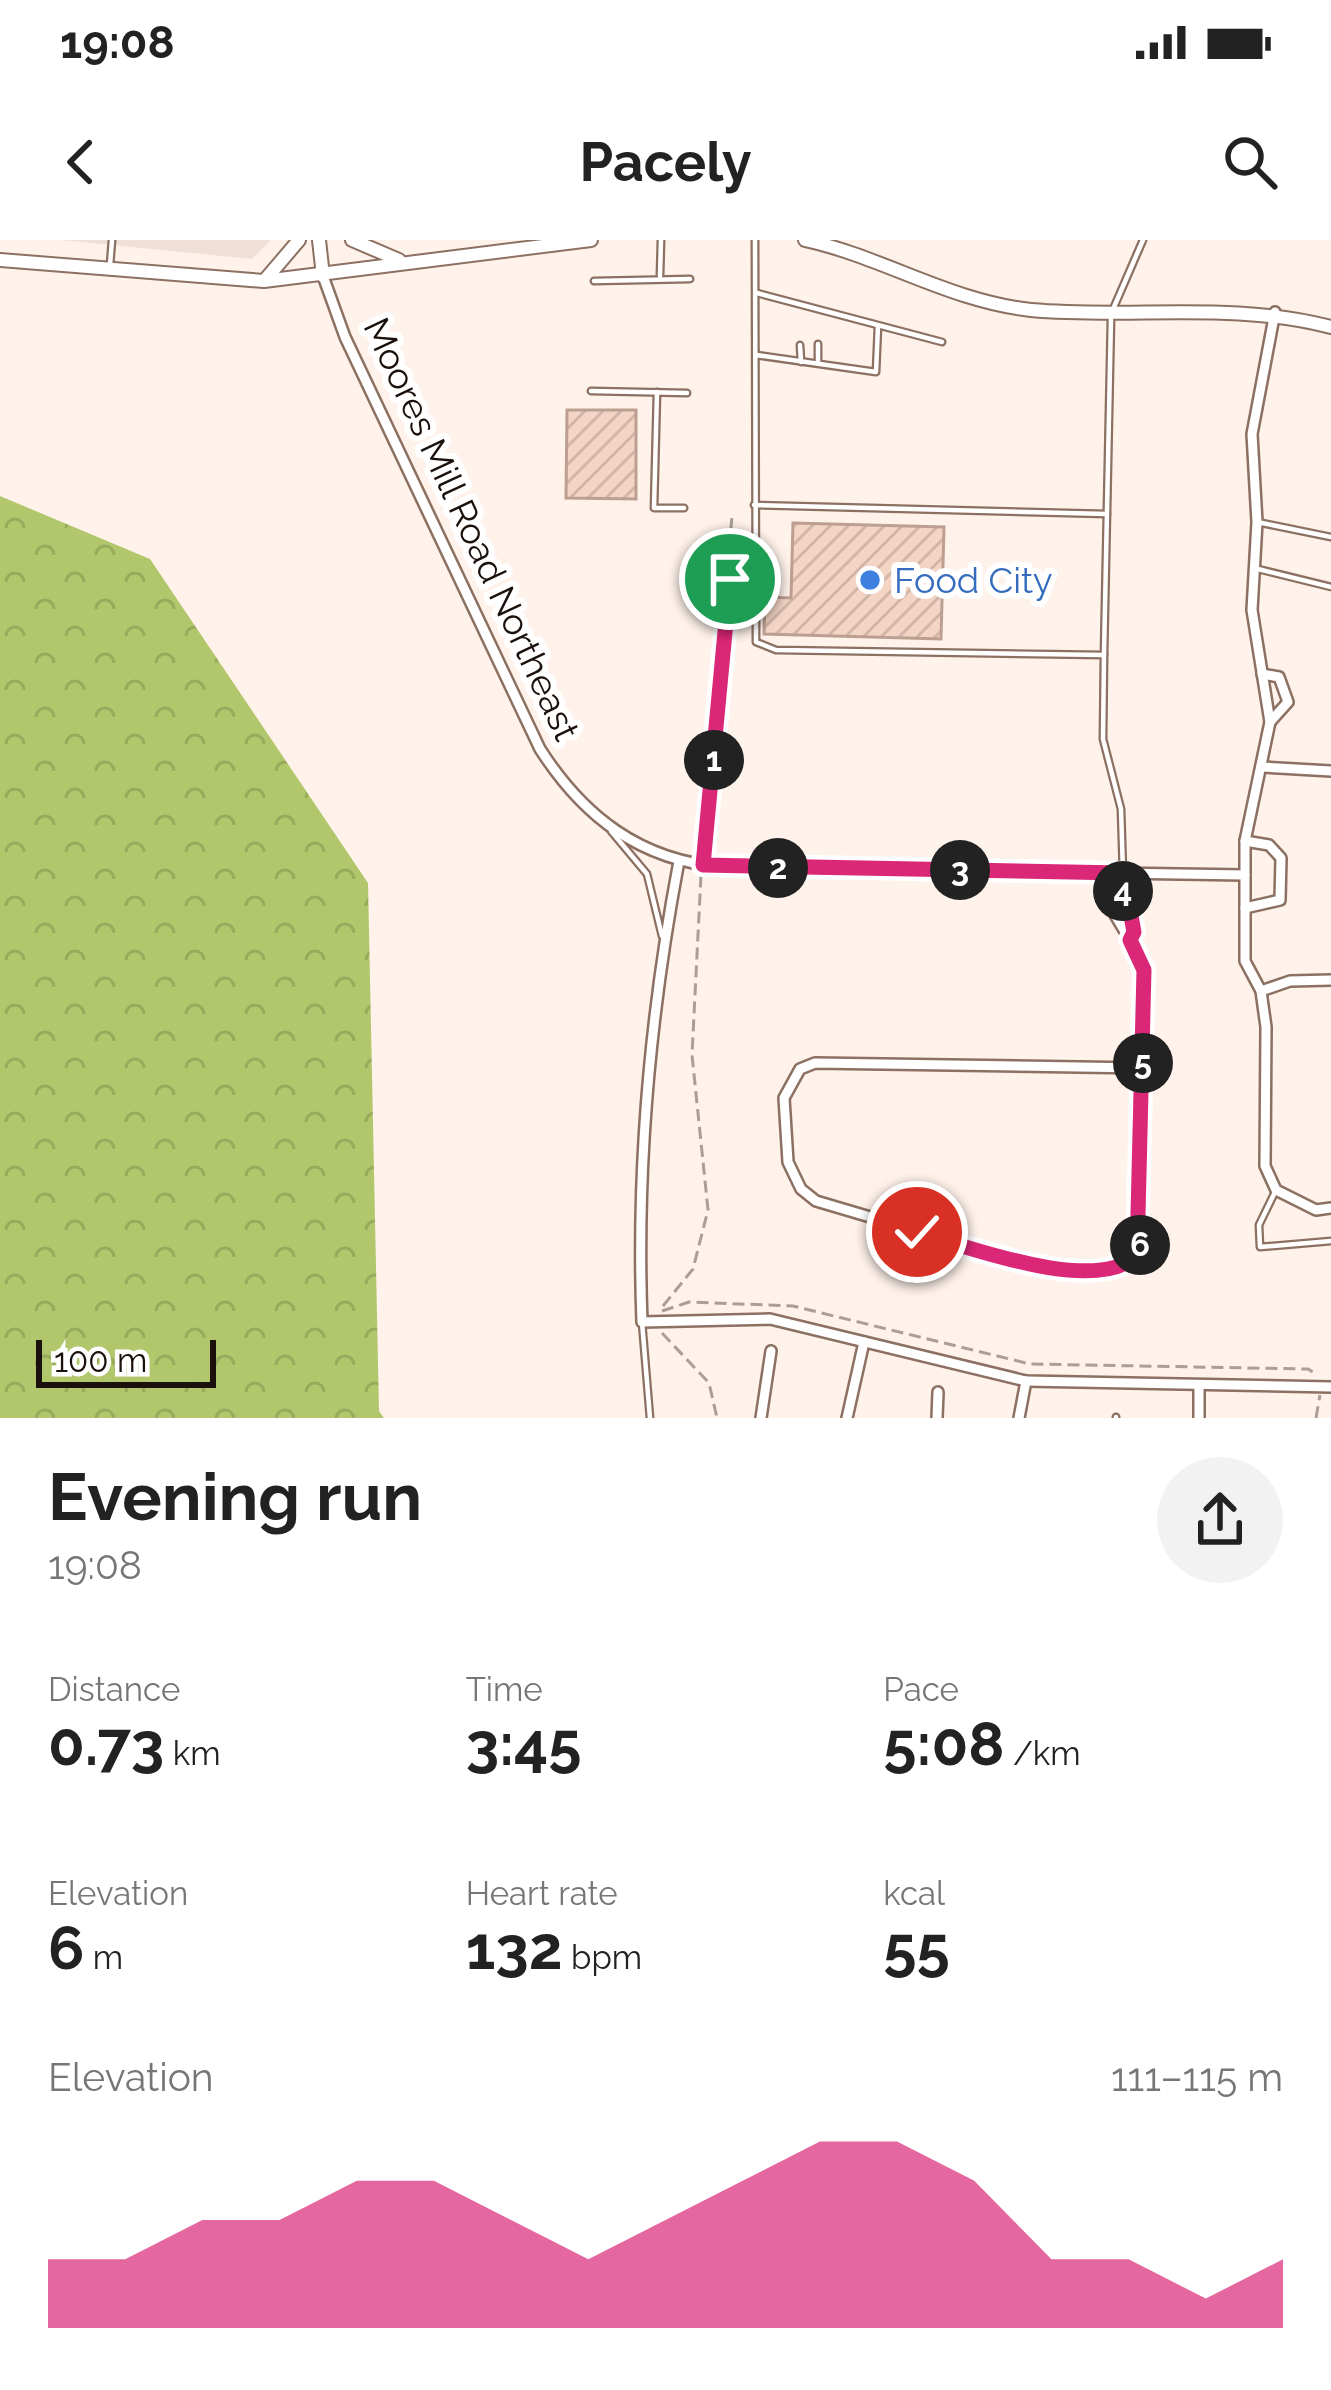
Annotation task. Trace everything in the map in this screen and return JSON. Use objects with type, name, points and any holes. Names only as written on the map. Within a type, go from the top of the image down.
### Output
[{"type":"street","points":[[264,281],[299,240]]},
{"type":"street","name":"Moores Mill Road Northeast","points":[[319,240],[323,277],[345,337],[540,748],[575,799],[607,827],[680,861],[703,865],[1245,875]]},
{"type":"street","points":[[352,240],[374,254],[406,262]]},
{"type":"street","points":[[0,260],[264,281],[592,240]]},
{"type":"street","points":[[805,240],[845,249],[958,297],[1030,310],[1275,312],[1331,326]]},
{"type":"street","points":[[1275,312],[1252,434],[1257,522],[1252,568],[1270,722],[1245,841],[1246,962],[1261,991],[1266,1027],[1265,1166],[1276,1190],[1316,1210],[1331,1208]]},
{"type":"street","points":[[1262,674],[1279,677],[1288,702],[1270,722]]},
{"type":"street","points":[[1263,767],[1331,771]]},
{"type":"street","points":[[1245,841],[1269,845],[1281,858],[1280,900],[1245,908]]},
{"type":"street","points":[[680,861],[663,945],[644,1122],[642,1322],[770,1319],[1026,1381],[1325,1387]]},
{"type":"street","points":[[1123,873],[1115,915],[1144,970],[1143,1068],[1141,1240],[1137,1255],[1120,1267],[1043,1268],[816,1202],[791,1175],[784,1098],[800,1069],[815,1063],[1143,1068]]},
{"type":"street","points":[[1261,991],[1290,981],[1331,980]]},
{"type":"street","points":[[847,1418],[864,1342]]},
{"type":"street","points":[[761,1418],[771,1351]]},
{"type":"street","points":[[1019,1418],[1026,1381]]},
{"type":"street","points":[[1199,1385],[1199,1418]]},
{"type":"street","points":[[937,1418],[938,1392]]},
{"type":"lane","points":[[109,271],[112,240]]},
{"type":"lane","points":[[660,278],[661,240]]},
{"type":"lane","points":[[755,240],[752,632],[763,648],[1104,655]]},
{"type":"lane","points":[[1123,873],[1121,809],[1103,739],[1112,312],[1142,240]]},
{"type":"lane","points":[[594,281],[690,279]]},
{"type":"lane","points":[[757,293],[942,343]]},
{"type":"lane","points":[[800,304],[800,316]]},
{"type":"lane","points":[[756,355],[876,372],[878,325]]},
{"type":"lane","points":[[818,344],[818,365]]},
{"type":"lane","points":[[800,345],[801,362]]},
{"type":"lane","points":[[591,391],[687,393]]},
{"type":"lane","points":[[657,392],[654,508],[684,508]]},
{"type":"lane","points":[[754,505],[1107,514]]},
{"type":"lane","points":[[1257,522],[1331,537]]},
{"type":"lane","points":[[1252,568],[1331,587]]},
{"type":"lane","points":[[607,827],[647,874],[659,907],[663,945]]},
{"type":"lane","points":[[1276,1190],[1258,1225],[1260,1247],[1331,1241]]},
{"type":"lane","points":[[642,1322],[650,1418]]},
{"type":"path","points":[[718,1418],[710,1383],[662,1336],[662,1307],[693,1269],[708,1210],[692,1055],[732,516]]},
{"type":"path","points":[[662,1307],[763,1302],[1030,1364],[1308,1369],[1325,1387],[1316,1418]]},
{"type":"shaded area","points":[[61,240],[271,240],[252,259]]},
{"type":"green space","points":[[0,496],[150,559],[368,883],[379,1411],[384,1418],[0,1418]]},
{"type":"building","points":[[567,410],[636,410],[636,499],[566,498]]},
{"type":"building","points":[[793,523],[944,527],[941,639],[764,634],[765,597],[791,598]]},
{"type":"place","name":"Food City","points":[[870,580]]},
{"type":"route","points":[[730,579],[703,865],[1123,873],[1123,891],[1131,902],[1134,932],[1130,940],[1144,970],[1142,1222],[1137,1255],[1120,1267],[1043,1268],[917,1232]]}]
